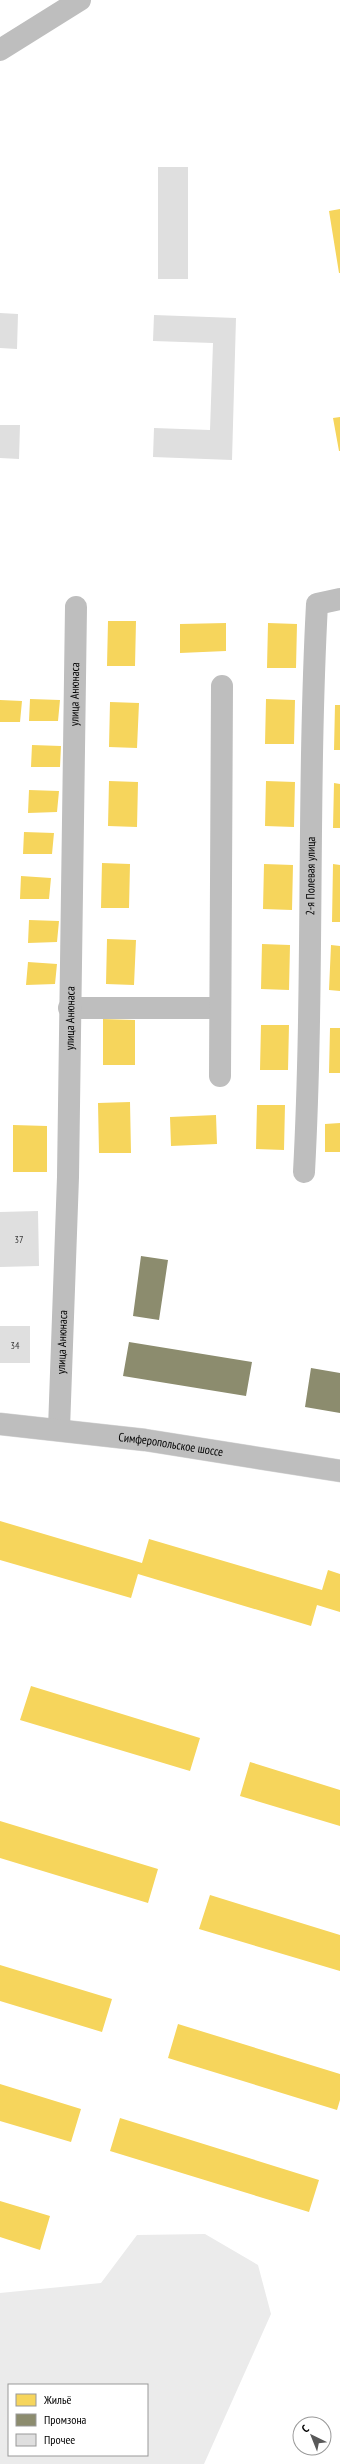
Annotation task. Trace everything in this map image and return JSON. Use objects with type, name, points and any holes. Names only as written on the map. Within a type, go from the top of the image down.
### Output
[{"type":"street","points":[[0,50],[80,0]]},
{"type":"street","name":"2-я Полевая улица","points":[[304,1172],[310,1009],[313,685],[317,604],[340,598]]},
{"type":"street","name":"улица Анюнаса","points":[[59,1429],[68,1177],[69,1008],[76,607]]},
{"type":"street","points":[[220,1076],[222,686]]},
{"type":"street","points":[[69,1008],[220,1008]]},
{"type":"street","name":"Симферопольское шоссе","points":[[0,1424],[59,1429],[145,1440],[340,1471]]},
{"type":"shaded area","points":[[205,2234],[258,2265],[271,2314],[204,2464],[0,2464],[0,2293],[101,2283],[137,2235]]},
{"type":"building: Жильё","points":[[340,209],[340,273],[339,273],[329,211]]},
{"type":"building: Жильё","points":[[340,417],[340,451],[339,451],[333,418]]},
{"type":"building: Жильё","points":[[108,621],[136,621],[135,666],[107,666]]},
{"type":"building: Жильё","points":[[226,623],[226,651],[180,653],[180,624]]},
{"type":"building: Жильё","points":[[268,623],[297,624],[296,668],[267,668]]},
{"type":"building: Жильё","points":[[30,699],[60,700],[58,721],[29,721]]},
{"type":"building: Жильё","points":[[266,699],[295,700],[294,744],[265,744]]},
{"type":"building: Жильё","points":[[0,700],[22,701],[20,722],[0,722]]},
{"type":"building: Жильё","points":[[110,702],[139,703],[137,748],[109,747]]},
{"type":"building: Жильё","points":[[335,705],[340,705],[340,750],[334,750]]},
{"type":"building: Жильё","points":[[32,745],[61,746],[60,767],[31,767]]},
{"type":"building: Жильё","points":[[109,781],[138,782],[137,827],[108,826]]},
{"type":"building: Жильё","points":[[266,781],[295,782],[294,827],[265,826]]},
{"type":"building: Жильё","points":[[334,783],[340,784],[340,828],[333,828]]},
{"type":"building: Жильё","points":[[29,790],[59,791],[57,812],[28,813]]},
{"type":"building: Жильё","points":[[24,832],[54,833],[52,854],[23,854]]},
{"type":"building: Жильё","points":[[102,863],[130,864],[129,908],[101,908]]},
{"type":"building: Жильё","points":[[264,864],[293,865],[292,910],[263,909]]},
{"type":"building: Жильё","points":[[333,864],[340,865],[340,922],[332,922]]},
{"type":"building: Жильё","points":[[21,876],[51,878],[49,899],[20,899]]},
{"type":"building: Жильё","points":[[29,920],[59,921],[57,942],[28,943]]},
{"type":"building: Жильё","points":[[107,939],[136,940],[134,985],[106,984]]},
{"type":"building: Жильё","points":[[262,944],[290,945],[289,990],[261,989]]},
{"type":"building: Жильё","points":[[331,945],[340,946],[340,991],[329,990]]},
{"type":"building: Жильё","points":[[28,962],[57,964],[55,984],[26,985]]},
{"type":"building: Жильё","points":[[103,1019],[135,1020],[135,1065],[103,1065]]},
{"type":"building: Жильё","points":[[261,1025],[289,1025],[288,1070],[260,1070]]},
{"type":"building: Жильё","points":[[330,1028],[340,1028],[340,1073],[329,1073]]},
{"type":"building: Жильё","points":[[130,1102],[131,1153],[99,1153],[98,1103]]},
{"type":"building: Жильё","points":[[257,1105],[285,1105],[284,1150],[256,1149]]},
{"type":"building: Жильё","points":[[216,1115],[217,1144],[171,1146],[170,1117]]},
{"type":"building: Жильё","points":[[340,1123],[340,1152],[325,1152],[325,1124]]},
{"type":"building: Жильё","points":[[13,1125],[47,1126],[47,1172],[13,1172]]},
{"type":"building: Жильё","points":[[0,1521],[142,1563],[149,1539],[322,1590],[328,1570],[340,1574],[340,1612],[317,1605],[311,1626],[138,1574],[131,1598],[0,1560]]},
{"type":"building: Жильё","points":[[31,1686],[200,1738],[190,1771],[20,1720]]},
{"type":"building: Жильё","points":[[250,1762],[340,1790],[340,1826],[240,1796]]},
{"type":"building: Жильё","points":[[0,1821],[158,1869],[148,1903],[0,1858]]},
{"type":"building: Жильё","points":[[210,1895],[340,1935],[340,1971],[199,1929]]},
{"type":"building: Жильё","points":[[0,1965],[112,1999],[102,2032],[0,2001]]},
{"type":"building: Жильё","points":[[178,2024],[340,2074],[340,2100],[337,2110],[168,2058]]},
{"type":"building: Жильё","points":[[0,2084],[81,2109],[71,2142],[0,2121]]},
{"type":"building: Жильё","points":[[120,2118],[319,2180],[309,2212],[110,2151]]},
{"type":"building: Жильё","points":[[0,2201],[50,2216],[40,2250],[0,2237]]},
{"type":"building: Промзона","points":[[141,1256],[168,1260],[159,1320],[133,1316]]},
{"type":"building: Промзона","points":[[129,1342],[252,1362],[246,1396],[123,1376]]},
{"type":"building: Промзона","points":[[311,1368],[340,1373],[340,1413],[305,1407]]},
{"type":"building: Прочее","points":[[158,167],[188,167],[188,279],[158,279]]},
{"type":"building: Прочее","points":[[0,313],[18,314],[17,349],[0,348]]},
{"type":"building: Прочее","points":[[154,315],[236,318],[232,460],[153,457],[154,428],[210,430],[213,343],[153,341]]},
{"type":"building: Прочее","points":[[0,425],[20,425],[19,459],[0,458]]},
{"type":"building: Прочее","points":[[38,1211],[39,1266],[0,1267],[0,1212]]},
{"type":"building: Прочее","points":[[0,1326],[30,1326],[30,1363],[0,1363]]}]
